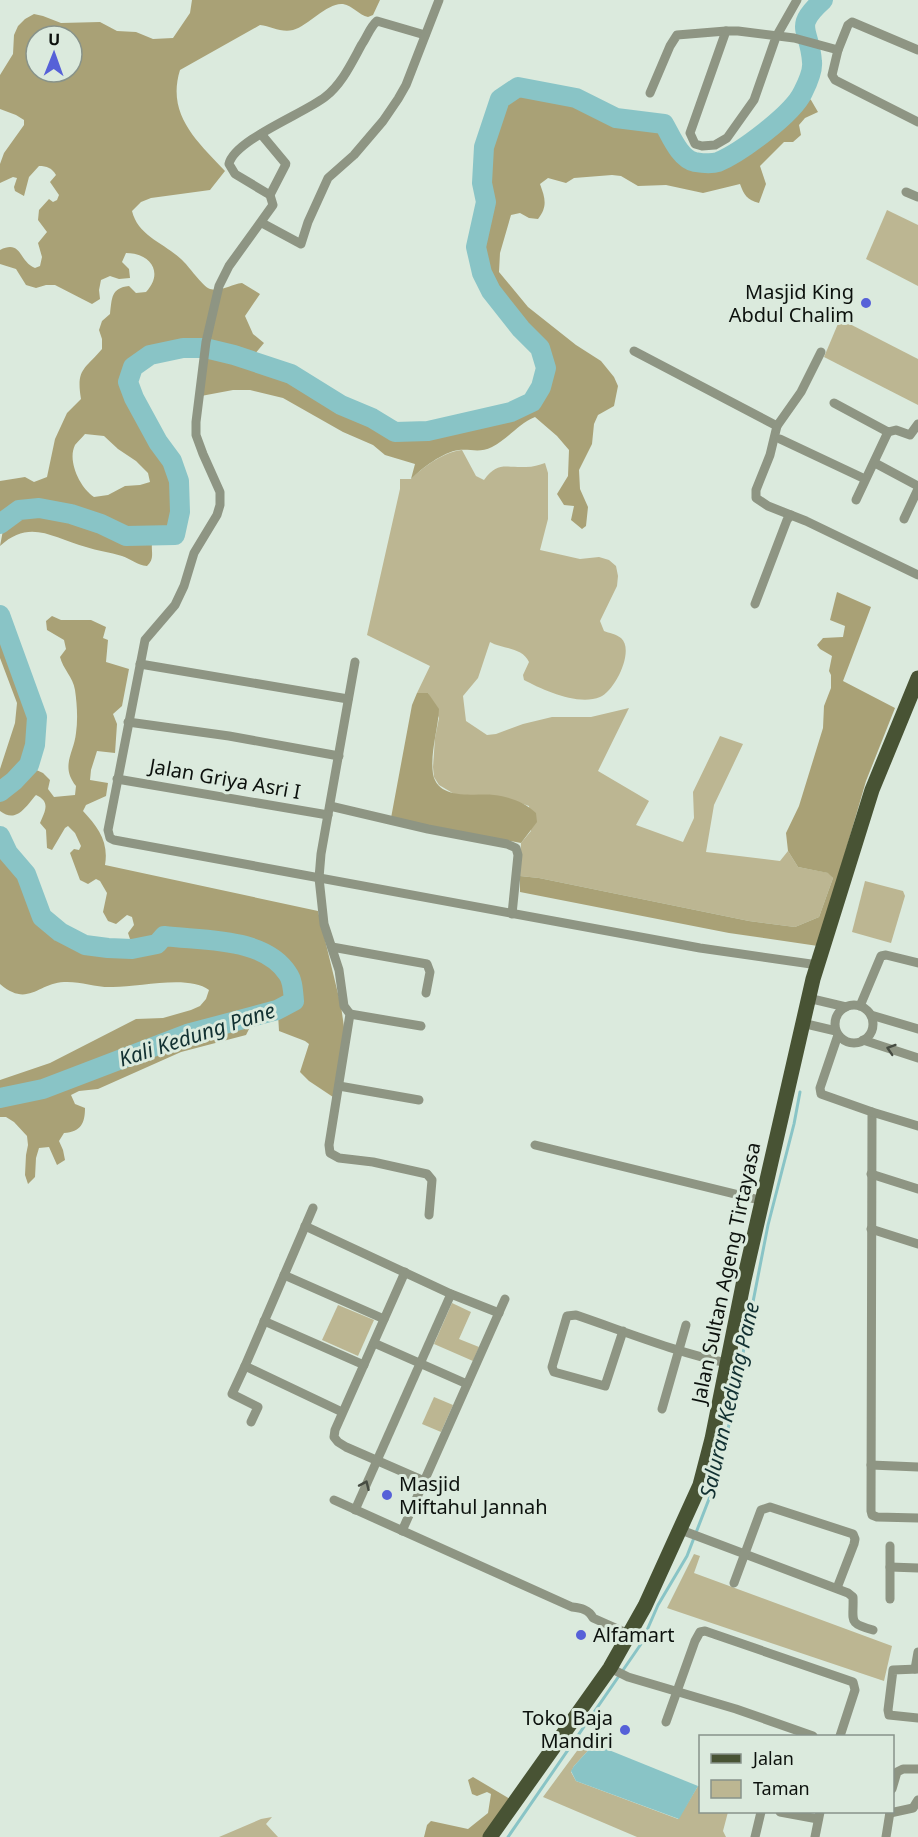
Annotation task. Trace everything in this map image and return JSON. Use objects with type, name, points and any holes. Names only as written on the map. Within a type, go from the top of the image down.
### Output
[{"type":"main road","name":"Jalan Sultan Ageng Tirtayasa","points":[[490,1837],[613,1670],[629,1634],[685,1531],[704,1474],[818,964],[872,790],[918,678]]},
{"type":"street","points":[[262,223],[301,244],[308,222],[328,178],[354,155],[388,114],[406,85],[439,0]]},
{"type":"street","points":[[726,31],[690,133],[695,144],[702,146],[716,146],[727,138],[747,113],[754,100],[776,37],[797,0]]},
{"type":"street","points":[[270,195],[235,174],[229,164],[230,158],[236,151],[325,97],[334,88],[377,21],[425,35]]},
{"type":"street","points":[[918,50],[852,22],[834,49],[832,75],[835,80],[918,122]]},
{"type":"street","points":[[650,93],[676,36],[680,34],[738,31],[794,38],[834,49]]},
{"type":"street","points":[[261,134],[286,164],[270,195],[273,208],[228,266],[219,286],[202,366],[196,435],[202,454],[218,487],[220,505],[217,515],[194,553],[175,605],[145,640],[117,779],[108,831],[110,838],[700,948],[818,964]]},
{"type":"street","points":[[906,192],[918,197]]},
{"type":"street","points":[[634,351],[777,426]]},
{"type":"street","points":[[821,352],[801,392],[777,426],[770,455],[755,496],[761,502],[851,541],[918,575]]},
{"type":"street","points":[[834,403],[888,432],[896,430],[910,435],[918,424]]},
{"type":"street","points":[[856,500],[888,432]]},
{"type":"street","points":[[780,439],[865,479]]},
{"type":"street","points":[[875,463],[918,487],[904,519]]},
{"type":"street","points":[[755,604],[787,520],[791,515]]},
{"type":"street","points":[[355,662],[319,878],[324,924],[339,970],[342,1000],[350,1014],[329,1136],[330,1153],[339,1158],[374,1162],[427,1174],[432,1180],[429,1215]]},
{"type":"street","points":[[140,664],[348,699]]},
{"type":"street","points":[[128,722],[230,736],[339,756]]},
{"type":"street","name":"Jalan Griya Asri I","points":[[117,779],[329,811],[507,844],[516,848],[518,855],[512,914]]},
{"type":"street","points":[[332,947],[427,964],[430,969],[426,993]]},
{"type":"street","points":[[860,1006],[881,957],[886,955],[918,963]]},
{"type":"street","points":[[812,999],[846,1007],[860,1006],[871,1016],[918,1029]]},
{"type":"street","points":[[846,1007],[836,1017],[837,1033],[820,1088],[821,1094],[918,1126]]},
{"type":"street","points":[[350,1014],[421,1026]]},
{"type":"street","points":[[863,1040],[872,1029],[871,1016]]},
{"type":"street","points":[[805,1024],[837,1033],[850,1042],[863,1040],[918,1058]]},
{"type":"street","points":[[339,1086],[419,1100]]},
{"type":"street","points":[[872,1112],[871,1511],[872,1515],[918,1518]]},
{"type":"street","points":[[535,1145],[763,1202]]},
{"type":"street","points":[[871,1174],[918,1188]]},
{"type":"street","points":[[251,1422],[258,1407],[232,1394],[313,1208]]},
{"type":"street","points":[[305,1226],[451,1294],[499,1313]]},
{"type":"street","points":[[871,1229],[918,1244]]},
{"type":"street","points":[[405,1272],[334,1430],[334,1437],[346,1447],[424,1480]]},
{"type":"street","points":[[284,1275],[384,1319]]},
{"type":"street","points":[[355,1510],[451,1294]]},
{"type":"street","points":[[402,1531],[505,1299]]},
{"type":"street","points":[[623,1331],[605,1386],[554,1372],[552,1367],[567,1316],[576,1315],[623,1331],[678,1351],[727,1363]]},
{"type":"street","points":[[264,1321],[364,1365]]},
{"type":"street","points":[[662,1409],[686,1325]]},
{"type":"street","points":[[374,1343],[467,1384]]},
{"type":"street","points":[[245,1366],[342,1412]]},
{"type":"street","points":[[871,1465],[918,1467]]},
{"type":"street","points":[[333,1500],[572,1607],[591,1613],[593,1618],[629,1634]]},
{"type":"street","points":[[734,1583],[760,1510],[770,1507],[853,1534],[854,1544],[837,1588]]},
{"type":"street","points":[[685,1531],[849,1593],[853,1597],[854,1622],[858,1626],[873,1630]]},
{"type":"street","points":[[890,1546],[890,1599]]},
{"type":"street","points":[[890,1567],[918,1568]]},
{"type":"street","points":[[666,1722],[695,1641],[700,1632],[705,1631],[853,1682],[856,1685],[855,1690],[841,1735]]},
{"type":"street","points":[[918,1652],[917,1669],[893,1670],[888,1710],[889,1715],[918,1718]]},
{"type":"street","points":[[613,1670],[628,1677],[808,1735]]},
{"type":"street","points":[[783,1735],[785,1726]]},
{"type":"street","points":[[894,1782],[897,1772],[903,1769],[918,1769]]},
{"type":"street","points":[[894,1811],[913,1808],[918,1800]]},
{"type":"street","points":[[755,1837],[761,1813]]},
{"type":"street","points":[[793,1813],[819,1815],[815,1837]]},
{"type":"street","points":[[886,1837],[890,1813]]},
{"type":"green space","points":[[887,210],[918,225],[918,286],[866,259]]},
{"type":"green space","points":[[840,319],[918,359],[918,405],[824,357]]},
{"type":"green space","points":[[462,450],[476,476],[484,480],[498,468],[531,467],[545,463],[548,473],[548,519],[540,550],[580,559],[599,557],[609,560],[616,566],[617,586],[600,621],[604,631],[621,638],[626,651],[621,670],[612,687],[600,697],[582,700],[551,692],[524,680],[523,675],[529,662],[526,657],[517,651],[490,642],[478,678],[463,696],[466,721],[487,735],[552,717],[591,717],[629,708],[598,771],[649,801],[636,825],[683,842],[694,818],[693,792],[720,736],[743,744],[714,805],[706,852],[780,861],[788,851],[798,867],[829,873],[833,878],[819,917],[795,927],[749,921],[520,876],[521,843],[531,831],[529,806],[502,797],[456,795],[439,785],[434,777],[433,767],[439,718],[428,693],[417,693],[430,666],[367,635],[400,489],[400,479],[411,479],[435,460]]},
{"type":"green space","points":[[865,881],[903,891],[905,896],[891,943],[852,932]]},
{"type":"green space","points":[[452,1303],[471,1312],[459,1339],[479,1347],[473,1361],[434,1344]]},
{"type":"green space","points":[[338,1305],[374,1320],[358,1356],[322,1340]]},
{"type":"green space","points":[[434,1397],[453,1405],[441,1432],[422,1424]]},
{"type":"green space","points":[[694,1554],[700,1556],[694,1573],[892,1646],[884,1681],[667,1608]]},
{"type":"green space","points":[[585,1740],[594,1744],[571,1772],[576,1781],[678,1819],[699,1786],[699,1813],[728,1813],[723,1831],[726,1837],[637,1837],[543,1797]]},
{"type":"green space","points":[[272,1817],[266,1824],[278,1837],[219,1837],[261,1819]]},
{"type":"shaded area","points":[[192,0],[380,0],[373,15],[368,17],[347,5],[337,4],[293,30],[280,30],[260,25],[180,70],[177,101],[181,114],[195,138],[225,171],[210,190],[151,198],[141,202],[132,211],[135,220],[146,233],[181,259],[210,289],[242,283],[260,294],[245,316],[253,334],[264,343],[254,355],[205,343],[175,344],[146,353],[135,361],[128,372],[126,385],[131,401],[174,476],[176,500],[172,532],[127,532],[102,520],[72,510],[39,504],[17,506],[0,518],[0,481],[25,477],[34,482],[47,477],[55,439],[67,413],[81,399],[80,381],[83,371],[102,349],[99,330],[102,321],[110,314],[113,295],[119,289],[129,286],[136,293],[146,292],[154,278],[152,265],[148,260],[142,256],[126,253],[122,262],[129,269],[130,278],[119,279],[110,276],[101,280],[100,299],[92,304],[55,285],[36,288],[26,285],[16,269],[0,264],[0,250],[12,247],[17,249],[30,265],[35,268],[40,266],[42,257],[38,243],[47,232],[38,220],[39,210],[49,199],[53,202],[57,200],[59,195],[50,182],[56,175],[44,166],[39,166],[29,177],[24,196],[15,191],[17,178],[13,177],[0,183],[0,164],[4,153],[24,125],[24,120],[0,109],[0,75],[13,54],[14,35],[18,26],[34,14],[61,23],[100,22],[117,31],[136,32],[153,39],[173,38],[190,13]],"holes":[[[85,434],[104,436],[136,461],[148,473],[150,482],[125,486],[108,495],[94,497],[89,493],[76,474],[73,451],[75,445]]]},
{"type":"shaded area","points":[[519,91],[575,102],[615,122],[661,128],[675,153],[691,166],[717,167],[764,137],[788,117],[806,96],[818,112],[805,118],[799,125],[801,135],[793,142],[784,142],[760,166],[766,184],[759,203],[746,196],[740,184],[703,193],[666,185],[638,186],[621,176],[612,175],[574,178],[566,183],[548,178],[540,184],[545,202],[538,219],[529,218],[520,213],[511,215],[500,253],[499,272],[528,307],[576,345],[601,361],[618,386],[614,406],[598,415],[594,424],[592,444],[579,470],[580,489],[588,507],[586,526],[582,529],[571,520],[574,506],[564,505],[557,494],[568,476],[569,450],[535,417],[488,449],[453,451],[440,457],[411,479],[415,464],[385,455],[373,445],[343,432],[283,398],[250,390],[233,390],[201,396],[205,352],[289,378],[394,436],[429,435],[512,415],[535,405],[545,389],[550,368],[543,346],[524,327],[494,289],[486,271],[480,247],[490,202],[487,182],[488,147],[504,102]]},
{"type":"shaded area","points":[[39,512],[70,517],[99,527],[125,540],[156,540],[152,543],[151,561],[147,566],[52,535],[32,532],[21,533],[0,546],[4,525],[20,514]]},
{"type":"shaded area","points":[[837,592],[871,607],[843,681],[895,708],[866,781],[818,946],[729,933],[520,892],[520,876],[749,921],[795,927],[819,917],[833,878],[828,873],[798,867],[788,851],[786,833],[799,806],[823,728],[824,706],[831,688],[829,671],[832,656],[817,645],[823,638],[843,637],[845,626],[830,620]]},
{"type":"shaded area","points":[[52,616],[61,620],[91,620],[106,627],[103,638],[108,640],[106,662],[129,669],[122,706],[113,714],[117,724],[115,753],[97,751],[91,770],[90,780],[108,783],[106,796],[86,805],[83,811],[104,842],[105,865],[318,911],[341,1006],[345,1034],[333,1097],[300,1072],[309,1044],[279,1031],[278,1014],[299,1003],[294,975],[285,962],[272,952],[255,944],[216,937],[163,932],[155,941],[132,945],[128,933],[134,925],[132,917],[127,915],[116,924],[108,921],[103,912],[107,893],[100,881],[96,879],[88,884],[80,880],[70,853],[74,849],[79,850],[81,846],[75,833],[68,826],[52,850],[47,848],[46,830],[40,823],[46,807],[44,801],[36,795],[16,815],[11,816],[0,811],[0,797],[17,785],[32,768],[43,773],[50,780],[48,789],[54,797],[75,795],[76,786],[71,779],[68,766],[77,728],[76,695],[74,685],[60,657],[66,649],[64,640],[47,630],[46,621]]},
{"type":"shaded area","points":[[0,628],[33,717],[31,745],[25,763],[0,787],[0,769],[15,723],[17,703],[0,658]]},
{"type":"shaded area","points":[[417,693],[428,693],[439,709],[433,758],[433,774],[436,783],[449,792],[500,796],[527,806],[536,813],[537,822],[521,843],[391,818],[412,705]]},
{"type":"shaded area","points":[[0,846],[4,856],[22,876],[38,920],[83,949],[132,953],[159,948],[166,940],[247,950],[275,964],[285,975],[290,998],[275,1006],[186,1030],[42,1086],[0,1094],[0,1080],[50,1063],[136,1019],[163,1018],[191,1010],[200,1006],[209,990],[200,985],[175,982],[110,987],[64,982],[26,994],[10,991],[0,984]]},
{"type":"shaded area","points":[[253,1021],[246,1035],[181,1052],[98,1089],[79,1091],[71,1095],[75,1104],[85,1108],[85,1113],[81,1126],[74,1131],[64,1133],[59,1141],[65,1160],[57,1165],[49,1147],[39,1148],[35,1177],[28,1184],[25,1175],[27,1136],[14,1122],[6,1117],[0,1117],[0,1102],[45,1093],[189,1038]]},
{"type":"shaded area","points":[[473,1777],[510,1799],[483,1837],[424,1837],[427,1825],[431,1821],[468,1829],[488,1813],[491,1794],[487,1792],[477,1796],[472,1794],[468,1780]]},
{"type":"water","points":[[594,1744],[698,1786],[679,1819],[576,1781],[571,1771]]},
{"type":"waterway","name":"Kali Kedung Pane","points":[[0,524],[19,510],[39,508],[71,514],[101,524],[126,536],[175,535],[180,512],[179,481],[172,461],[158,442],[128,382],[133,367],[150,355],[183,348],[205,348],[234,355],[291,374],[341,405],[372,418],[395,432],[428,431],[511,412],[532,402],[541,387],[546,368],[540,348],[521,329],[491,291],[482,273],[476,247],[486,202],[482,183],[484,147],[500,99],[518,87],[576,98],[616,118],[664,124],[677,146],[690,160],[703,163],[718,162],[765,132],[789,111],[803,92],[812,65],[805,23],[823,0]]},
{"type":"waterway","name":"Kali Kedung Pane","points":[[0,615],[37,717],[35,745],[29,765],[0,792]]},
{"type":"waterway","name":"Kali Kedung Pane","points":[[0,836],[8,853],[26,874],[42,917],[60,932],[85,945],[108,948],[132,949],[157,944],[164,936],[214,940],[249,947],[278,962],[290,977],[294,1001],[277,1010],[187,1034],[43,1089],[0,1098]]},
{"type":"waterway","name":"Saluran Kedung Pane","points":[[508,1837],[641,1644],[658,1605],[687,1556],[709,1499],[729,1425],[768,1225],[800,1092]]},
{"type":"place","name":"Masjid King Abdul Chalim","points":[[866,303]]},
{"type":"place","name":"Masjid Miftahul Jannah","points":[[387,1495]]},
{"type":"place","name":"Alfamart","points":[[581,1635]]},
{"type":"place","name":"Toko Baja Mandiri","points":[[625,1730]]}]
